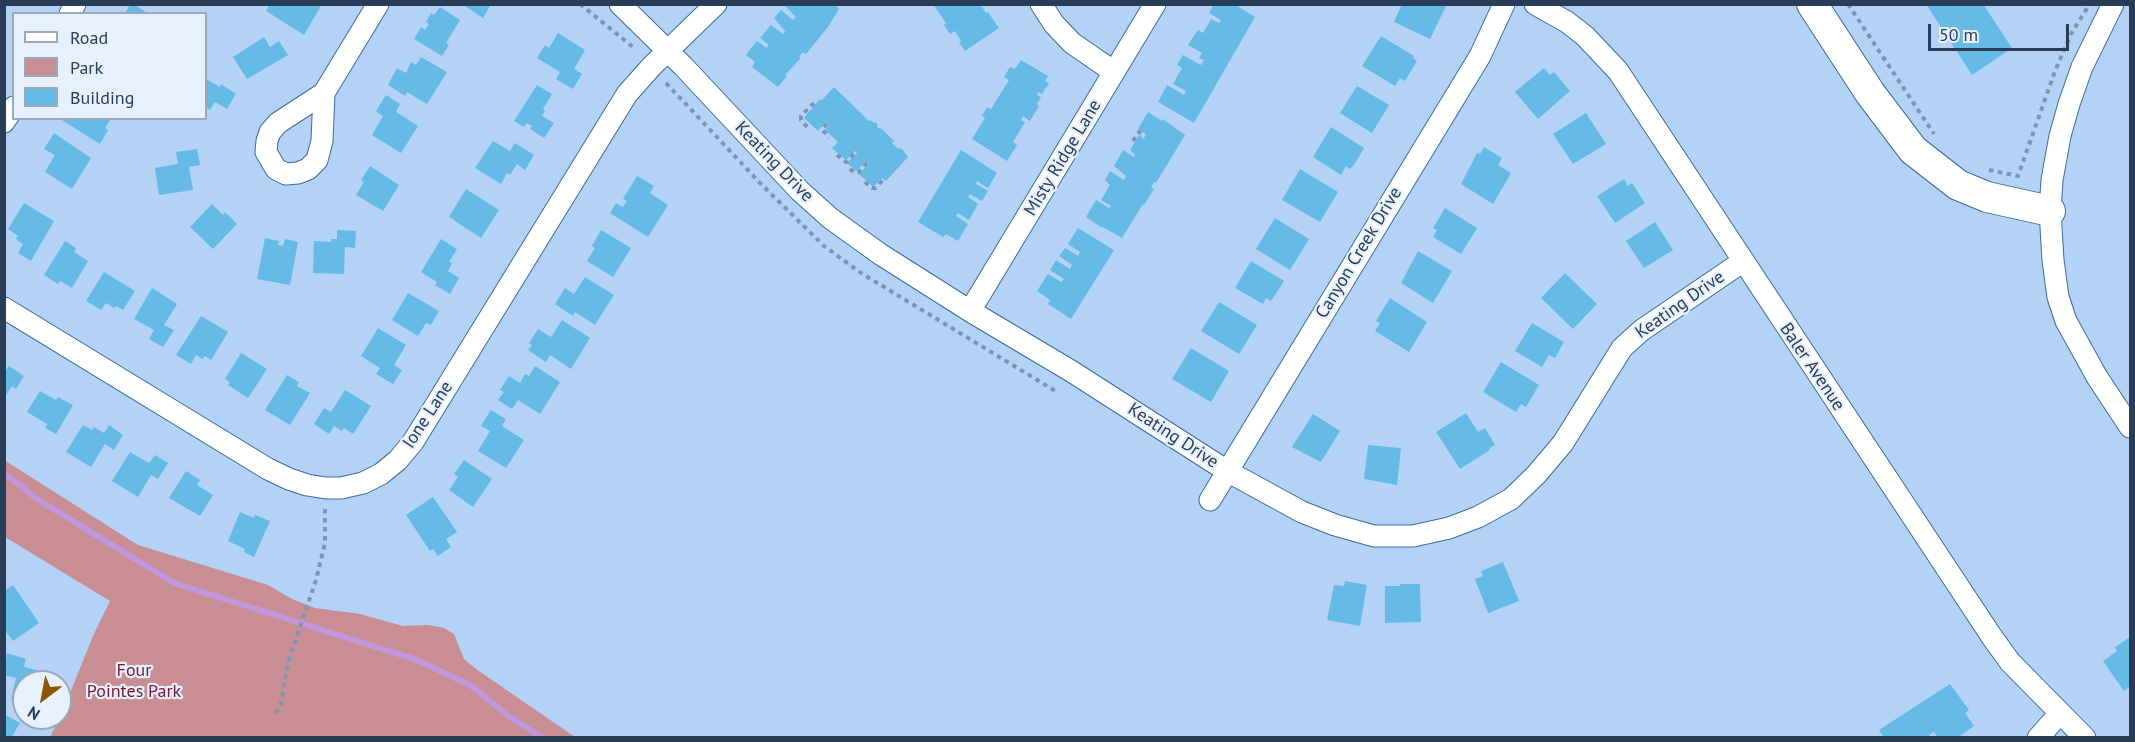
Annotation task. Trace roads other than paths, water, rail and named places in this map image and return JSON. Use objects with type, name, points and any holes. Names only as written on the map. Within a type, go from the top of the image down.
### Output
[{"type":"street","points":[[324,93],[378,4]]},
{"type":"street","name":"Keating Drive","points":[[620,4],[668,51],[800,191],[830,218],[880,254],[1071,371],[1227,471],[1302,512],[1335,525],[1374,536],[1413,536],[1449,528],[1478,517],[1511,499],[1536,475],[1563,443],[1622,348],[1642,330],[1742,262]]},
{"type":"street","name":"Ione Lane","points":[[4,308],[268,469],[307,485],[326,488],[341,488],[363,483],[381,474],[398,460],[413,442],[614,112],[640,79],[716,4]]},
{"type":"street","points":[[1041,4],[1054,24],[1072,43],[1114,72]]},
{"type":"street","name":"Misty Ridge Lane","points":[[970,311],[1155,4]]},
{"type":"street","name":"Canyon Creek Drive","points":[[1210,500],[1480,56],[1504,4]]},
{"type":"street","name":"Baler Avenue","points":[[1535,4],[1586,36],[1618,71],[1742,262],[1992,637],[2010,662],[2085,738]]},
{"type":"street","points":[[1812,4],[1870,93],[1913,150],[1958,185],[1986,197],[2050,211]]},
{"type":"street","points":[[2113,4],[2082,67],[2069,104],[2052,180],[2050,211],[2058,297],[2066,321],[2097,377],[2130,427]]},
{"type":"street","points":[[2038,738],[2060,713]]},
{"type":"waterway","points":[[4,473],[37,499],[174,583],[417,660],[470,685],[510,717],[543,738]]},
{"type":"park label","name":"Four Pointes Park","points":[[134,681]]}]
